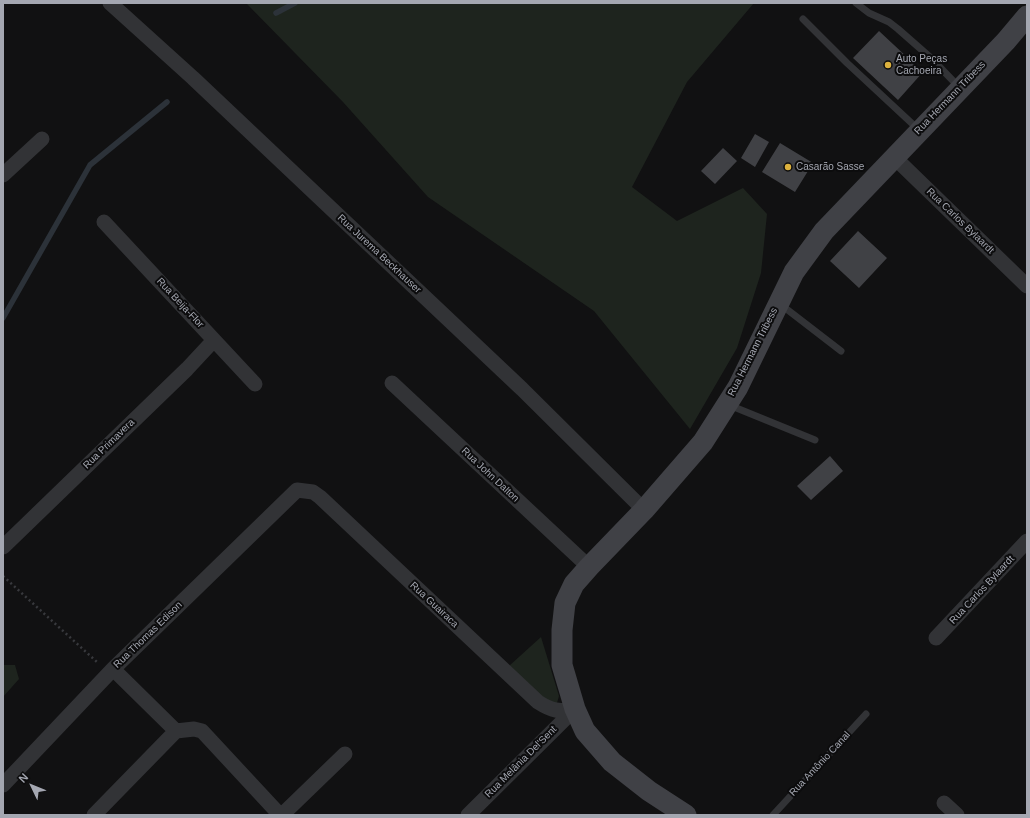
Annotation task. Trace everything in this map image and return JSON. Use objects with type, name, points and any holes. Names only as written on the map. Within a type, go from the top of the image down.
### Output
[{"type":"main road","name":"Rua Hermann Tribess","points":[[686,815],[648,792],[612,762],[585,731],[575,709],[562,665],[562,630],[565,603],[574,584],[589,566],[644,510],[703,442],[738,387],[794,272],[824,231],[1006,41],[1027,16]]},
{"type":"street","name":"Rua Jurema Beckhauser","points":[[110,3],[193,78],[522,389],[644,510]]},
{"type":"street","points":[[3,175],[42,139]]},
{"type":"street","name":"Rua Carlos Bylaardt","points":[[894,157],[1027,286]]},
{"type":"street","name":"Rua Beija-Flor","points":[[104,222],[255,384]]},
{"type":"street","name":"Rua Primavera","points":[[3,547],[187,369],[214,340]]},
{"type":"street","name":"Rua John Dalton","points":[[392,382],[589,566]]},
{"type":"street","name":"Rua Thomas Edison","points":[[3,784],[113,669],[297,490]]},
{"type":"street","name":"Rua Guairaca","points":[[297,490],[313,492],[320,497],[538,702],[548,709],[562,711],[575,709]]},
{"type":"street","name":"Rua Carlos Bylaardt","points":[[936,638],[1027,541]]},
{"type":"street","points":[[113,669],[176,731]]},
{"type":"street","name":"Rua Melânia Del'Sent","points":[[468,815],[575,709]]},
{"type":"street","points":[[94,815],[176,731],[194,729],[202,731],[281,815],[345,754]]},
{"type":"street","points":[[944,803],[957,815]]},
{"type":"lane","points":[[856,3],[869,13],[889,22],[898,29],[931,58],[960,88]]},
{"type":"lane","points":[[803,19],[852,68],[920,130]]},
{"type":"lane","points":[[779,302],[841,351]]},
{"type":"lane","points":[[727,404],[815,440]]},
{"type":"lane","name":"Rua Antônio Canal","points":[[773,815],[866,714]]},
{"type":"path","points":[[3,576],[101,666],[113,669]]},
{"type":"shaded area","points":[[246,3],[754,3],[687,82],[632,187],[677,221],[743,188],[767,214],[761,273],[737,348],[690,429],[594,311],[428,197],[343,102]]},
{"type":"shaded area","points":[[541,637],[559,696],[557,703],[548,702],[509,666]]},
{"type":"shaded area","points":[[3,665],[15,665],[19,679],[3,697]]},
{"type":"building","name":"Auto Peças Cachoeira","points":[[879,31],[923,72],[898,100],[853,58]]},
{"type":"building","points":[[755,134],[769,142],[755,167],[741,158]]},
{"type":"building","name":"Casarão Sasse","points":[[780,143],[813,163],[795,192],[762,172]]},
{"type":"building","points":[[723,148],[737,161],[715,184],[701,171]]},
{"type":"building","points":[[858,231],[887,258],[859,288],[830,261]]},
{"type":"building","points":[[830,456],[843,471],[811,500],[797,486]]},
{"type":"waterway","points":[[276,13],[295,3]]},
{"type":"waterway","points":[[3,318],[90,165],[167,102]]},
{"type":"place","name":"Auto Peças Cachoeira","points":[[888,65]]},
{"type":"place","name":"Casarão Sasse","points":[[788,167]]}]
